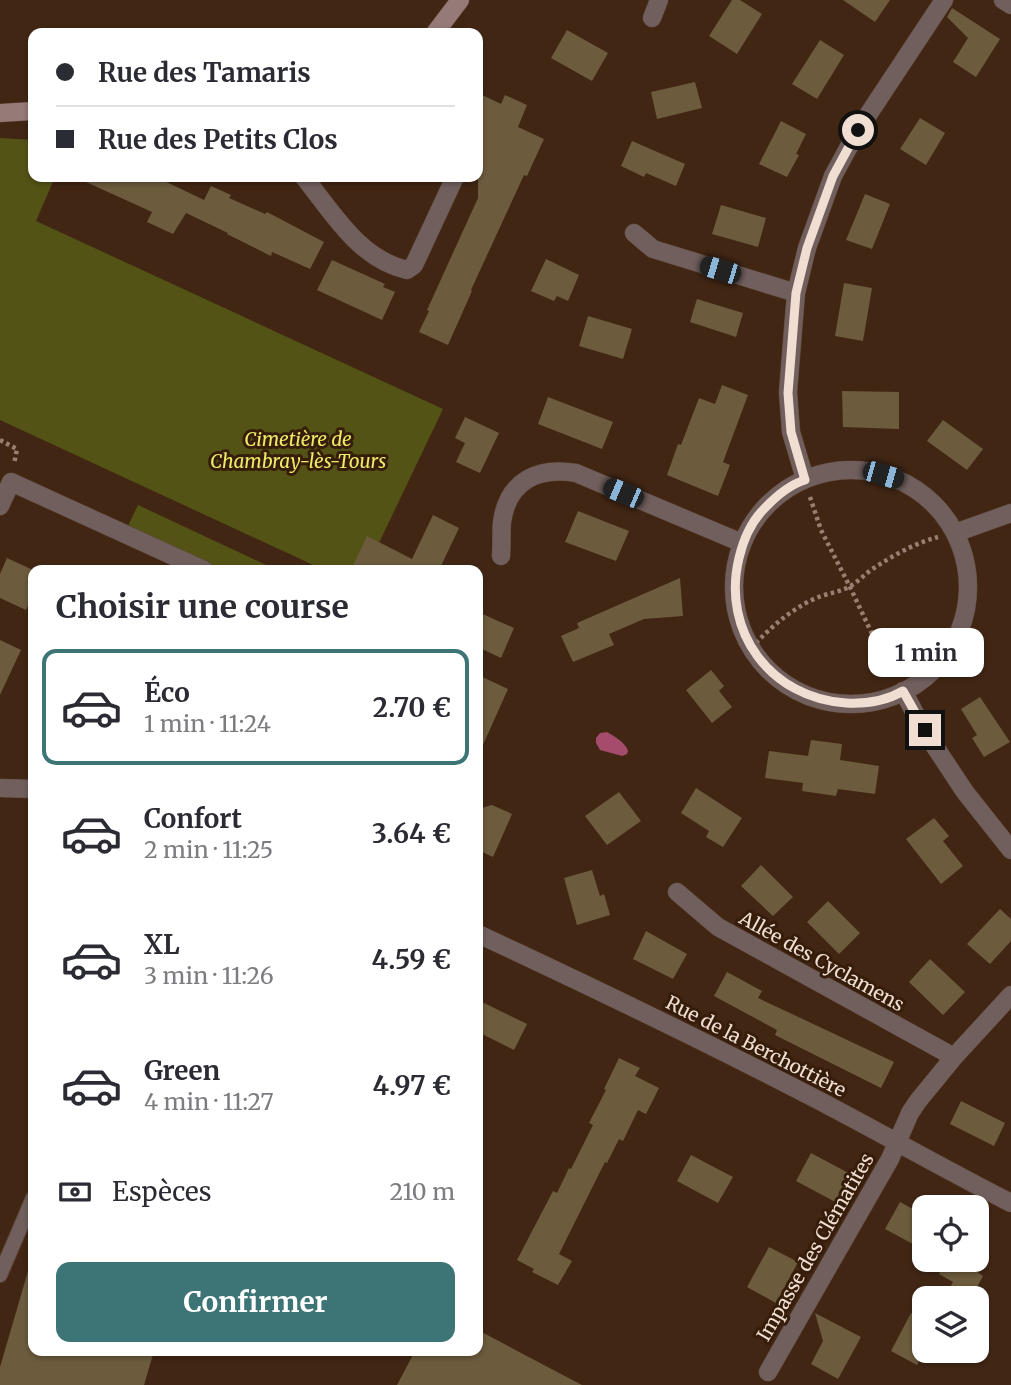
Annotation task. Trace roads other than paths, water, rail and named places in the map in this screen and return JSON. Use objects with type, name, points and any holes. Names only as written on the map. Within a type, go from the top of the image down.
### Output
[{"type":"street","points":[[439,28],[460,0]]},
{"type":"street","points":[[652,18],[659,0]]},
{"type":"street","points":[[805,480],[791,432],[788,393],[796,293],[807,248],[833,176],[858,130],[944,0]]},
{"type":"street","points":[[1003,0],[1011,5]]},
{"type":"street","points":[[0,113],[28,111]]},
{"type":"street","points":[[308,182],[356,242],[370,254],[407,270],[414,265],[453,182]]},
{"type":"street","points":[[634,233],[653,249],[796,293]]},
{"type":"street","points":[[501,556],[502,522],[512,494],[521,483],[532,476],[560,470],[576,473],[742,543]]},
{"type":"street","points":[[867,470],[900,480],[929,498],[955,533],[965,556],[969,590],[962,624],[947,654],[923,679],[894,696],[861,704],[827,702],[795,690],[768,670],[748,643],[736,610],[734,577],[742,543],[756,518],[775,497],[799,481],[832,471],[867,470]]},
{"type":"street","points":[[0,506],[11,482],[193,565]]},
{"type":"street","points":[[955,533],[1011,513]]},
{"type":"street","points":[[908,688],[925,730],[965,792],[1011,850]]},
{"type":"street","points":[[0,788],[28,789]]},
{"type":"street","name":"Allée des Cyclamens","points":[[677,892],[718,927],[954,1057]]},
{"type":"street","name":"Rue de la Berchottière","points":[[483,936],[619,1000],[818,1100],[1011,1203]]},
{"type":"street","name":"Impasse des Clématites","points":[[768,1372],[890,1159],[910,1113],[954,1057],[1011,995]]},
{"type":"lane","points":[[0,1275],[28,1210]]},
{"type":"park label","name":"Cimetière de Chambray-lès-Tours","points":[[298,450]]}]
